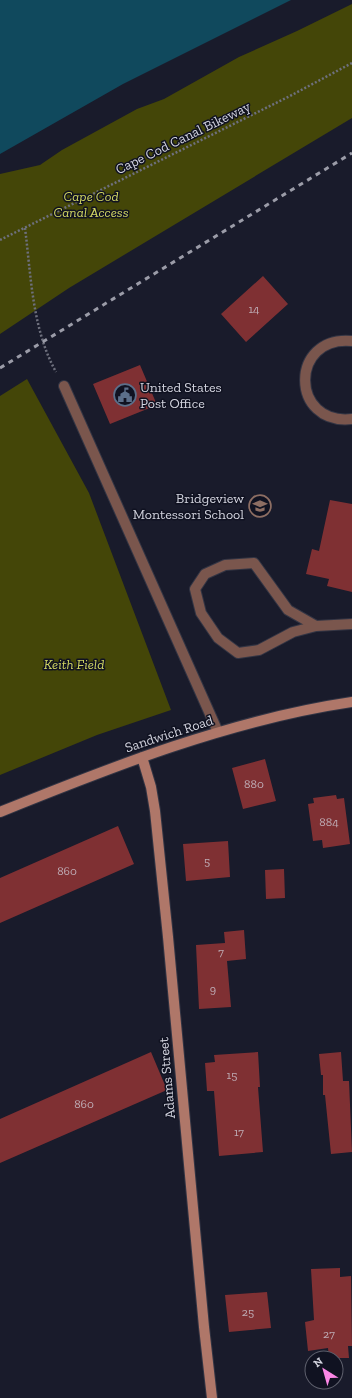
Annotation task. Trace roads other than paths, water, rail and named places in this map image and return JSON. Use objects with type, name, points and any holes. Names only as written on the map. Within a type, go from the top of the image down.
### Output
[{"type":"main road","name":"Sandwich Road","points":[[0,812],[89,776],[218,732],[313,708],[352,702]]},
{"type":"main road","name":"Adams Street","points":[[142,757],[151,787],[156,819],[203,1319],[212,1398]]},
{"type":"street","points":[[352,341],[342,340],[329,343],[317,350],[309,361],[305,374],[305,387],[309,400],[318,410],[329,417],[342,420],[352,419]]},
{"type":"street","points":[[64,386],[218,732]]},
{"type":"street","points":[[316,626],[288,610],[254,563],[225,565],[205,574],[195,589],[201,612],[218,638],[238,653],[258,650],[293,632],[316,626],[352,624]]},
{"type":"water","points":[[0,0],[291,0],[123,84],[0,154]]},
{"type":"railway","points":[[0,368],[352,153]]},
{"type":"place","name":"United States Post Office","points":[[125,395]]},
{"type":"place","name":"Bridgeview Montessori School","points":[[260,506]]},
{"type":"park label","name":"Cape Cod Canal Access","points":[[91,204]]},
{"type":"park label","name":"Keith Field","points":[[74,664]]}]
